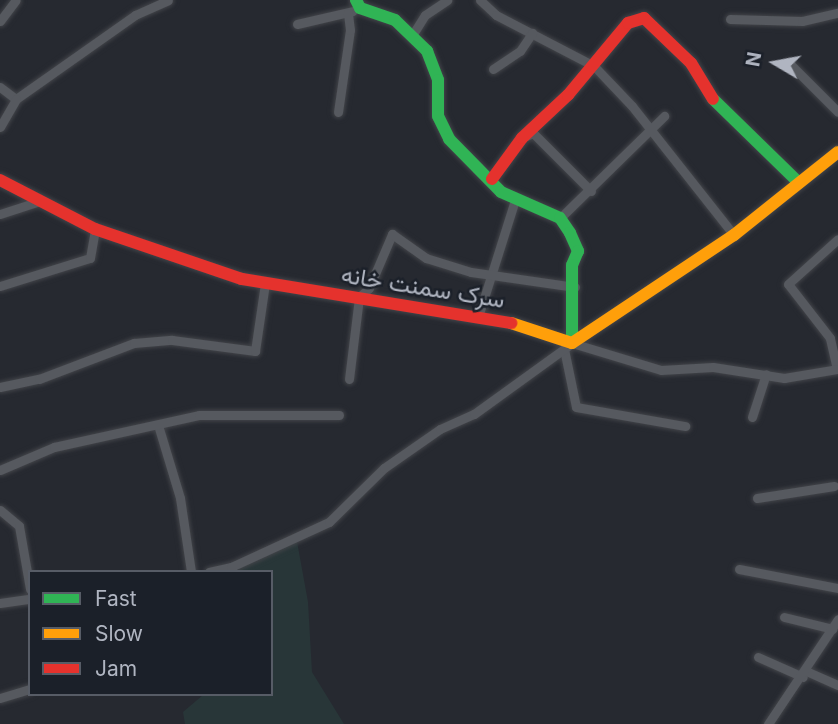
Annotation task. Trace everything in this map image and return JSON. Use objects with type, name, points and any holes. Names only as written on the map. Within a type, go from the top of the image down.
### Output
[{"type":"street","points":[[0,21],[16,0]]},
{"type":"street","points":[[0,127],[16,99],[135,15],[168,0]]},
{"type":"street","points":[[413,34],[425,15],[447,0]]},
{"type":"street","points":[[480,0],[496,15],[594,66],[632,106],[648,130],[734,235]]},
{"type":"street","points":[[338,112],[354,7]]},
{"type":"street","points":[[297,24],[354,7],[395,20],[413,34],[426,51],[438,80],[438,116],[449,139],[515,200],[560,218],[578,251],[572,265],[575,287],[568,346],[576,407],[685,426]]},
{"type":"street","points":[[730,19],[802,21],[838,13]]},
{"type":"street","points":[[492,178],[522,138],[594,66],[628,23],[644,18],[691,64],[716,103],[742,123],[799,183]]},
{"type":"street","points":[[493,69],[520,51],[532,33]]},
{"type":"street","points":[[789,63],[838,112]]},
{"type":"street","points":[[0,87],[16,99]]},
{"type":"street","points":[[560,218],[591,191],[664,116]]},
{"type":"street","points":[[522,138],[533,133],[591,191]]},
{"type":"street","points":[[218,570],[231,567],[329,522],[384,468],[440,429],[474,414],[568,346],[734,235],[838,152]]},
{"type":"street","name":"سرک سمنت خانه","points":[[0,180],[95,229],[185,262],[265,283],[479,314],[568,346]]},
{"type":"street","points":[[479,314],[515,200]]},
{"type":"street","points":[[0,214],[40,201]]},
{"type":"street","points":[[0,286],[90,258],[95,229]]},
{"type":"street","points":[[349,379],[359,297],[369,288],[392,234],[426,258],[492,274],[575,287]]},
{"type":"street","points":[[568,346],[661,370],[713,367],[784,378],[838,369],[830,338],[788,284],[838,239]]},
{"type":"street","points":[[0,387],[39,379],[134,343],[172,340],[255,351],[265,283]]},
{"type":"street","points":[[752,417],[766,374]]},
{"type":"street","points":[[0,470],[54,447],[199,415],[339,415]]},
{"type":"street","points":[[158,425],[180,498],[191,570]]},
{"type":"street","points":[[757,498],[834,486]]},
{"type":"street","points":[[0,510],[19,526],[28,578]]},
{"type":"street","points":[[739,569],[838,588]]},
{"type":"street","points":[[0,603],[28,599]]},
{"type":"street","points":[[784,617],[833,629]]},
{"type":"street","points":[[768,724],[804,674],[838,619]]},
{"type":"street","points":[[758,657],[838,685]]},
{"type":"street","points":[[0,698],[28,690]]},
{"type":"shaded area","points":[[296,536],[308,602],[312,672],[344,724],[185,724],[183,712],[202,696],[273,696],[273,570],[214,570]]},
{"type":"traffic: fast","points":[[356,0],[360,8],[395,20],[427,51],[438,80],[438,116],[449,139],[501,192],[560,218],[570,233],[578,251],[572,265],[572,343]]},
{"type":"traffic: fast","points":[[713,99],[799,183]]},
{"type":"traffic: slow","points":[[511,323],[572,343],[734,235],[838,152]]},
{"type":"traffic: jam","points":[[492,179],[522,138],[568,95],[628,23],[644,18],[691,63],[713,99]]},
{"type":"traffic: jam","points":[[0,180],[95,229],[242,279],[511,323]]}]
